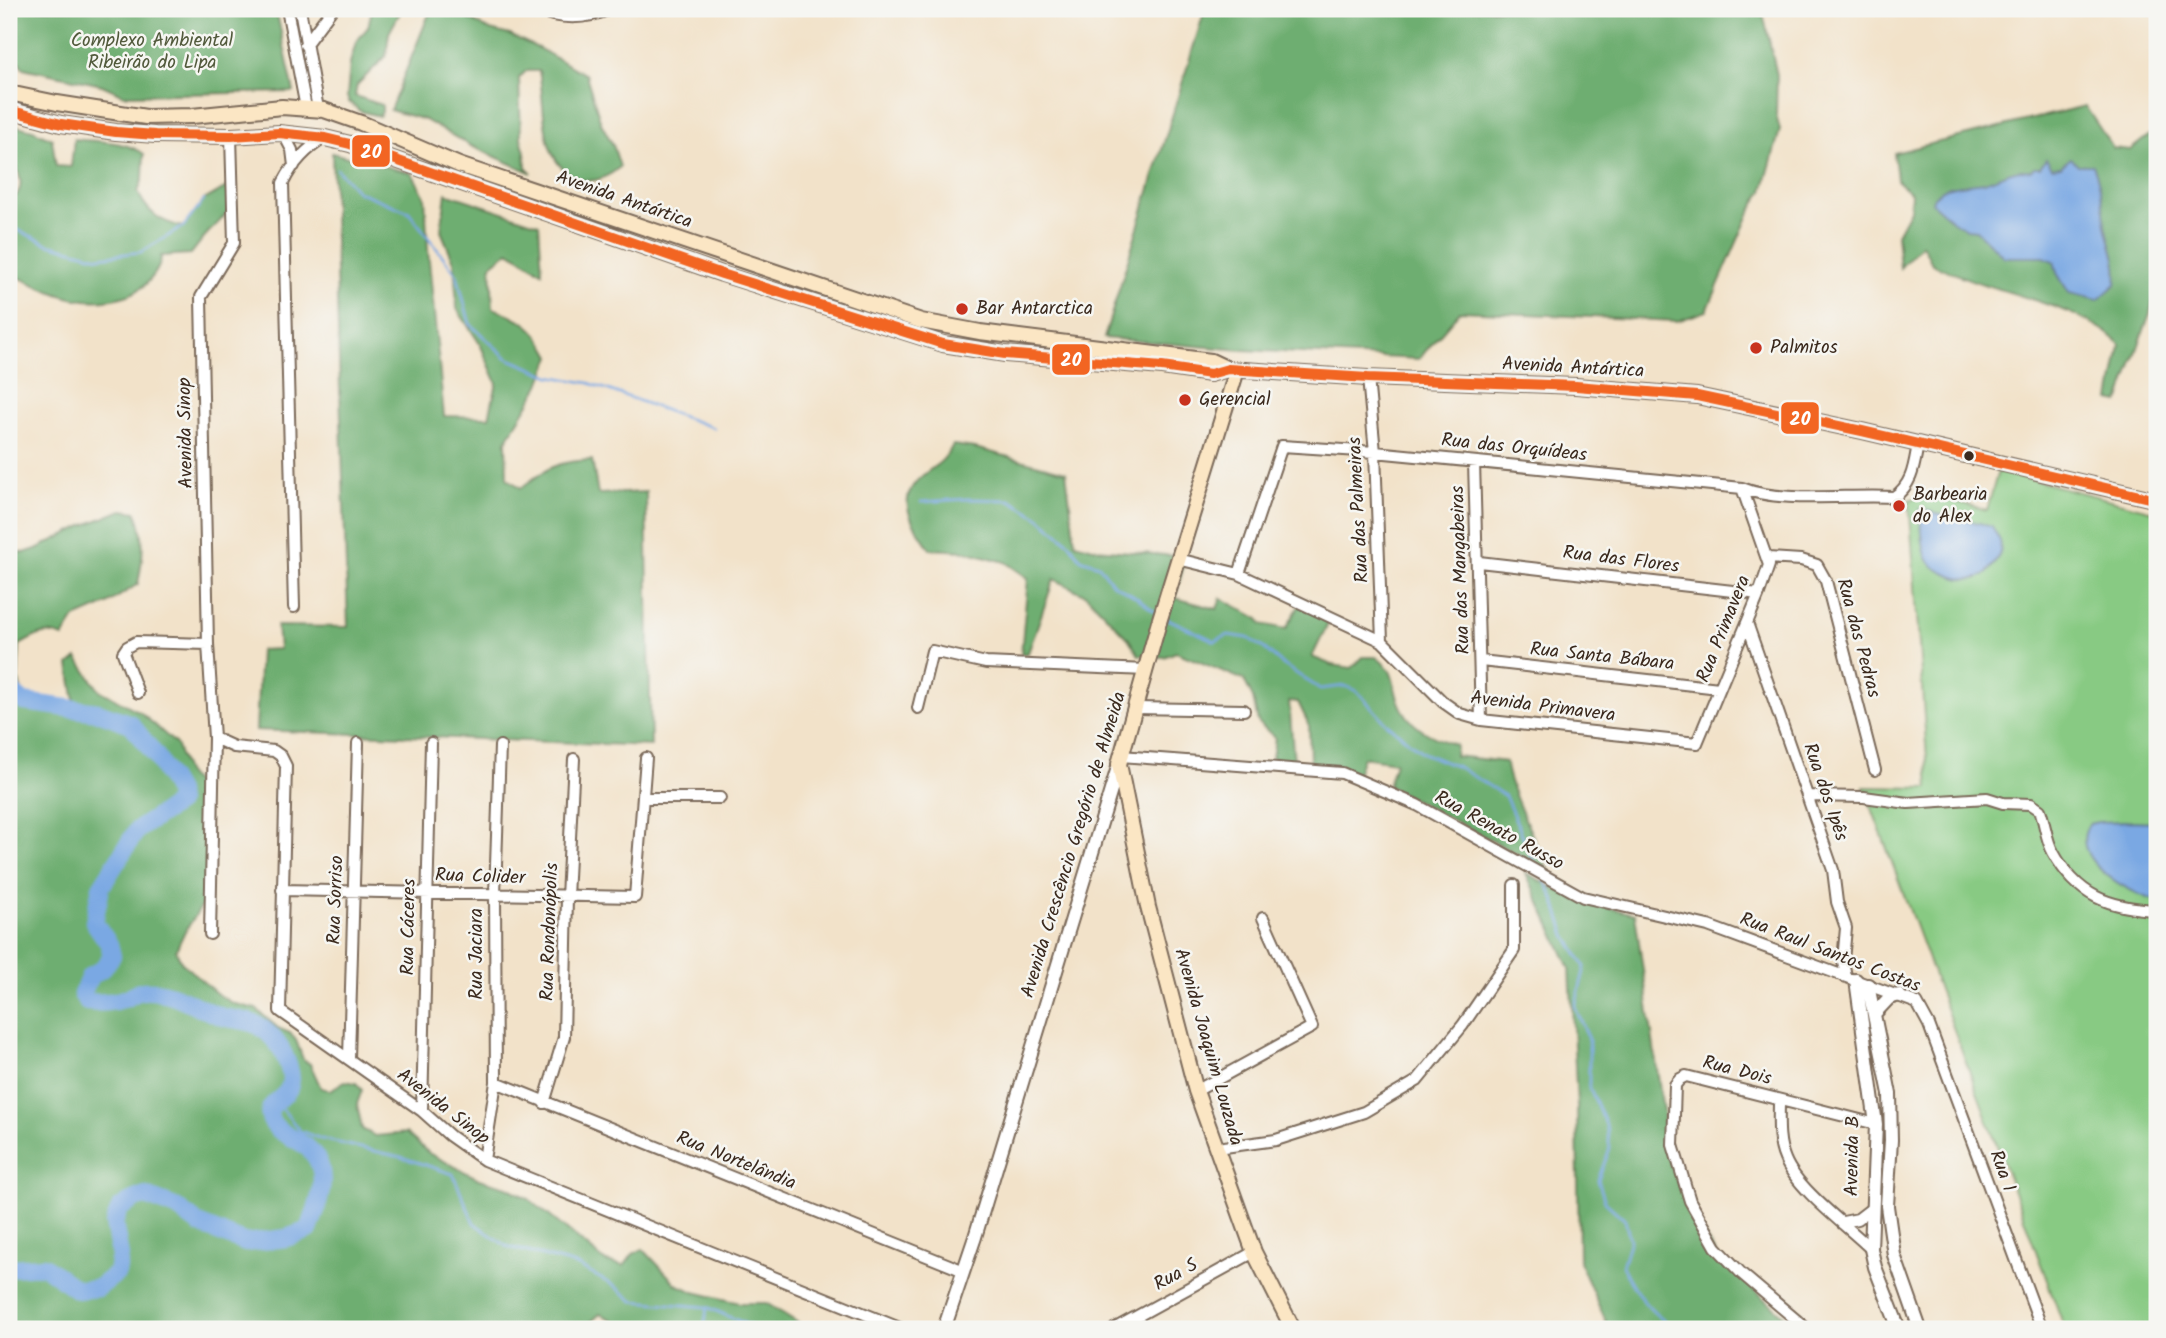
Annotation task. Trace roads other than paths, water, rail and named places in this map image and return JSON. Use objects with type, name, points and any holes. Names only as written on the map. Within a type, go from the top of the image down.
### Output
[{"type":"main road","name":"Avenida Antártica","points":[[9,93],[146,117],[308,108],[341,115],[459,165],[937,325],[1211,361],[1232,370]]},
{"type":"main road","points":[[283,133],[277,129],[279,121],[308,108]]},
{"type":"main road","name":"Avenida Antártica","points":[[9,110],[61,124],[116,132],[231,136],[264,132],[325,138],[722,274],[920,338],[1005,354],[1210,374],[1232,370],[1576,386],[1696,396],[2157,500]]},
{"type":"main road","points":[[325,138],[344,131],[346,125],[341,115]]},
{"type":"main road","points":[[920,338],[938,334],[980,332]]},
{"type":"main road","name":"Avenida Crescêncio Gregório de Almeida","points":[[1120,760],[1232,370]]},
{"type":"main road","name":"Avenida Joaquim Louzada","points":[[1120,760],[1148,907],[1196,1091],[1254,1252],[1293,1329]]},
{"type":"street","points":[[287,9],[308,108]]},
{"type":"street","points":[[300,9],[307,45],[308,108]]},
{"type":"street","points":[[295,47],[307,45],[332,9]]},
{"type":"street","points":[[536,9],[554,15],[579,17],[610,9]]},
{"type":"street","points":[[283,133],[292,150],[294,166]]},
{"type":"street","name":"Avenida Sinop","points":[[210,934],[214,738],[208,644],[201,297],[234,243],[231,136]]},
{"type":"street","points":[[294,607],[283,183],[311,146],[325,138]]},
{"type":"street","name":"Rua das Palmeiras","points":[[1368,378],[1375,452],[1382,640]]},
{"type":"street","name":"Rua das Orquídeas","points":[[1238,574],[1282,446],[1375,452],[1742,488],[1756,494],[1778,497],[1894,496],[1905,489],[1911,477],[1918,444]]},
{"type":"street","name":"Rua das Mangabeiras","points":[[1474,462],[1479,562],[1481,720]]},
{"type":"street","name":"Rua Primavera","points":[[1697,743],[1769,565],[1742,488]]},
{"type":"street","name":"Rua das Pedras","points":[[1768,558],[1801,560],[1817,565],[1826,581],[1875,770]]},
{"type":"street","name":"Avenida Primavera","points":[[1178,559],[1238,574],[1382,640],[1443,702],[1460,714],[1481,720],[1697,743]]},
{"type":"street","name":"Rua das Flores","points":[[1479,562],[1759,594]]},
{"type":"street","name":"Rua dos Ipês","points":[[1747,623],[1833,870],[1837,902],[1845,920],[1843,961],[1857,980]]},
{"type":"street","points":[[138,693],[123,653],[127,647],[136,642],[208,644]]},
{"type":"street","points":[[918,708],[932,651],[986,663],[1146,670]]},
{"type":"street","name":"Rua Santa Bábara","points":[[1481,661],[1719,688]]},
{"type":"street","points":[[1136,708],[1244,710]]},
{"type":"street","name":"Avenida Sinop","points":[[214,738],[234,747],[274,751],[284,760],[286,766],[280,1011],[422,1111],[450,1136],[484,1160],[902,1329]]},
{"type":"street","name":"Rua Sorriso","points":[[349,1058],[358,743]]},
{"type":"street","name":"Rua Cáceres","points":[[422,1111],[430,743]]},
{"type":"street","name":"Rua Jaciara","points":[[484,1160],[496,1083],[495,895],[500,746]]},
{"type":"street","points":[[646,758],[644,798],[720,799]]},
{"type":"street","name":"Rua Rondonópolis","points":[[544,1103],[565,1037],[567,897],[574,759]]},
{"type":"street","name":"Rua Renato Russo","points":[[1120,760],[1342,773],[1416,805],[1583,897],[1708,926]]},
{"type":"street","name":"Avenida Crescêncio Gregório de Almeida","points":[[944,1329],[1120,760]]},
{"type":"street","points":[[1808,796],[1864,797],[1908,803],[1987,798],[2003,803],[2031,804],[2040,810],[2051,850],[2069,875],[2088,891],[2097,898],[2120,907],[2157,910]]},
{"type":"street","name":"Rua Colider","points":[[282,890],[635,897],[644,798]]},
{"type":"street","points":[[1217,1148],[1276,1140],[1364,1112],[1417,1081],[1463,1025],[1514,950],[1514,885]]},
{"type":"street","points":[[1196,1091],[1312,1027],[1263,918]]},
{"type":"street","name":"Rua Raul Santos Costas","points":[[1708,926],[1917,1003],[1929,1025]]},
{"type":"street","name":"Avenida B","points":[[1857,980],[1874,1014],[1890,1094],[1891,1140],[1887,1206],[1894,1255],[1920,1329]]},
{"type":"street","name":"Avenida B","points":[[1857,980],[1876,1124],[1871,1249],[1875,1267],[1899,1329]]},
{"type":"street","points":[[1874,1014],[1889,998],[1899,995]]},
{"type":"street","name":"Rua 1","points":[[1929,1025],[2042,1329]]},
{"type":"street","name":"Rua Dois","points":[[1807,1329],[1742,1274],[1716,1247],[1689,1201],[1673,1145],[1675,1085],[1679,1079],[1686,1076],[1876,1124]]},
{"type":"street","name":"Rua Nortelândia","points":[[496,1083],[964,1271]]},
{"type":"street","points":[[1779,1100],[1779,1134],[1785,1159],[1801,1184],[1871,1249]]},
{"type":"street","points":[[1843,1222],[1858,1219],[1871,1209]]},
{"type":"street","name":"Rua S","points":[[1114,1329],[1254,1252]]},
{"type":"water","points":[[2071,158],[2078,165],[2093,165],[2115,261],[2116,284],[2098,300],[2069,293],[2057,273],[2054,261],[2044,257],[2004,257],[1976,230],[1967,229],[1953,221],[1932,203],[1934,196],[1946,188],[1984,182],[2017,170],[2032,170],[2040,167],[2046,159],[2052,167],[2061,166]]},
{"type":"water","points":[[1920,509],[1992,526],[2001,547],[1998,558],[1990,569],[1975,579],[1962,579],[1930,563],[1925,552]]},
{"type":"water","points":[[2157,822],[2157,901],[2117,883],[2093,862],[2086,850],[2084,837],[2089,824]]},
{"type":"waterway","points":[[337,169],[357,191],[409,212],[457,275],[470,324],[507,358],[550,376],[589,383],[714,428]]},
{"type":"waterway","points":[[9,226],[48,244],[99,257],[141,252],[183,227],[204,200]]},
{"type":"waterway","points":[[921,502],[1010,500],[1040,518],[1069,543],[1081,559],[1099,565],[1113,584],[1157,613]]},
{"type":"waterway","points":[[1166,618],[1215,641],[1228,635],[1248,638],[1320,689],[1345,686],[1357,691],[1386,723],[1423,753],[1460,768],[1505,796],[1536,866]]},
{"type":"waterway","points":[[9,689],[24,702],[98,712],[131,724],[157,757],[177,792],[178,803],[137,830],[101,887],[94,922],[109,944],[112,956],[102,969],[90,976],[82,994],[87,1002],[115,1001],[140,991],[154,991],[175,996],[223,1017],[259,1026],[274,1039],[281,1050],[291,1079],[285,1094],[271,1108],[269,1114],[272,1122],[280,1131],[310,1150],[317,1159],[322,1181],[318,1205],[309,1230],[286,1238],[246,1243],[200,1225],[177,1208],[146,1196],[120,1208],[114,1223],[120,1256],[117,1273],[98,1288],[77,1290],[44,1266],[9,1268]]},
{"type":"waterway","points":[[1545,881],[1566,935],[1585,967],[1575,1007],[1589,1039],[1589,1086],[1606,1125],[1610,1148],[1598,1180],[1605,1202],[1625,1220],[1630,1240],[1622,1266],[1645,1303],[1661,1318],[1680,1329]]},
{"type":"waterway","points":[[276,1101],[300,1131],[321,1139],[401,1157],[453,1174],[474,1223],[506,1246],[576,1265],[616,1287],[633,1301],[707,1307],[757,1329]]},
{"type":"waterway","points":[[704,1329],[707,1308]]},
{"type":"place","name":"Bar Antarctica","points":[[962,309]]},
{"type":"place","name":"Palmitos","points":[[1756,348]]},
{"type":"place","name":"Gerencial","points":[[1185,400]]},
{"type":"place","name":"Barbearia do Alex","points":[[1899,506]]},
{"type":"park label","name":"Complexo Ambiental Ribeirão do Lipa","points":[[152,52]]}]
